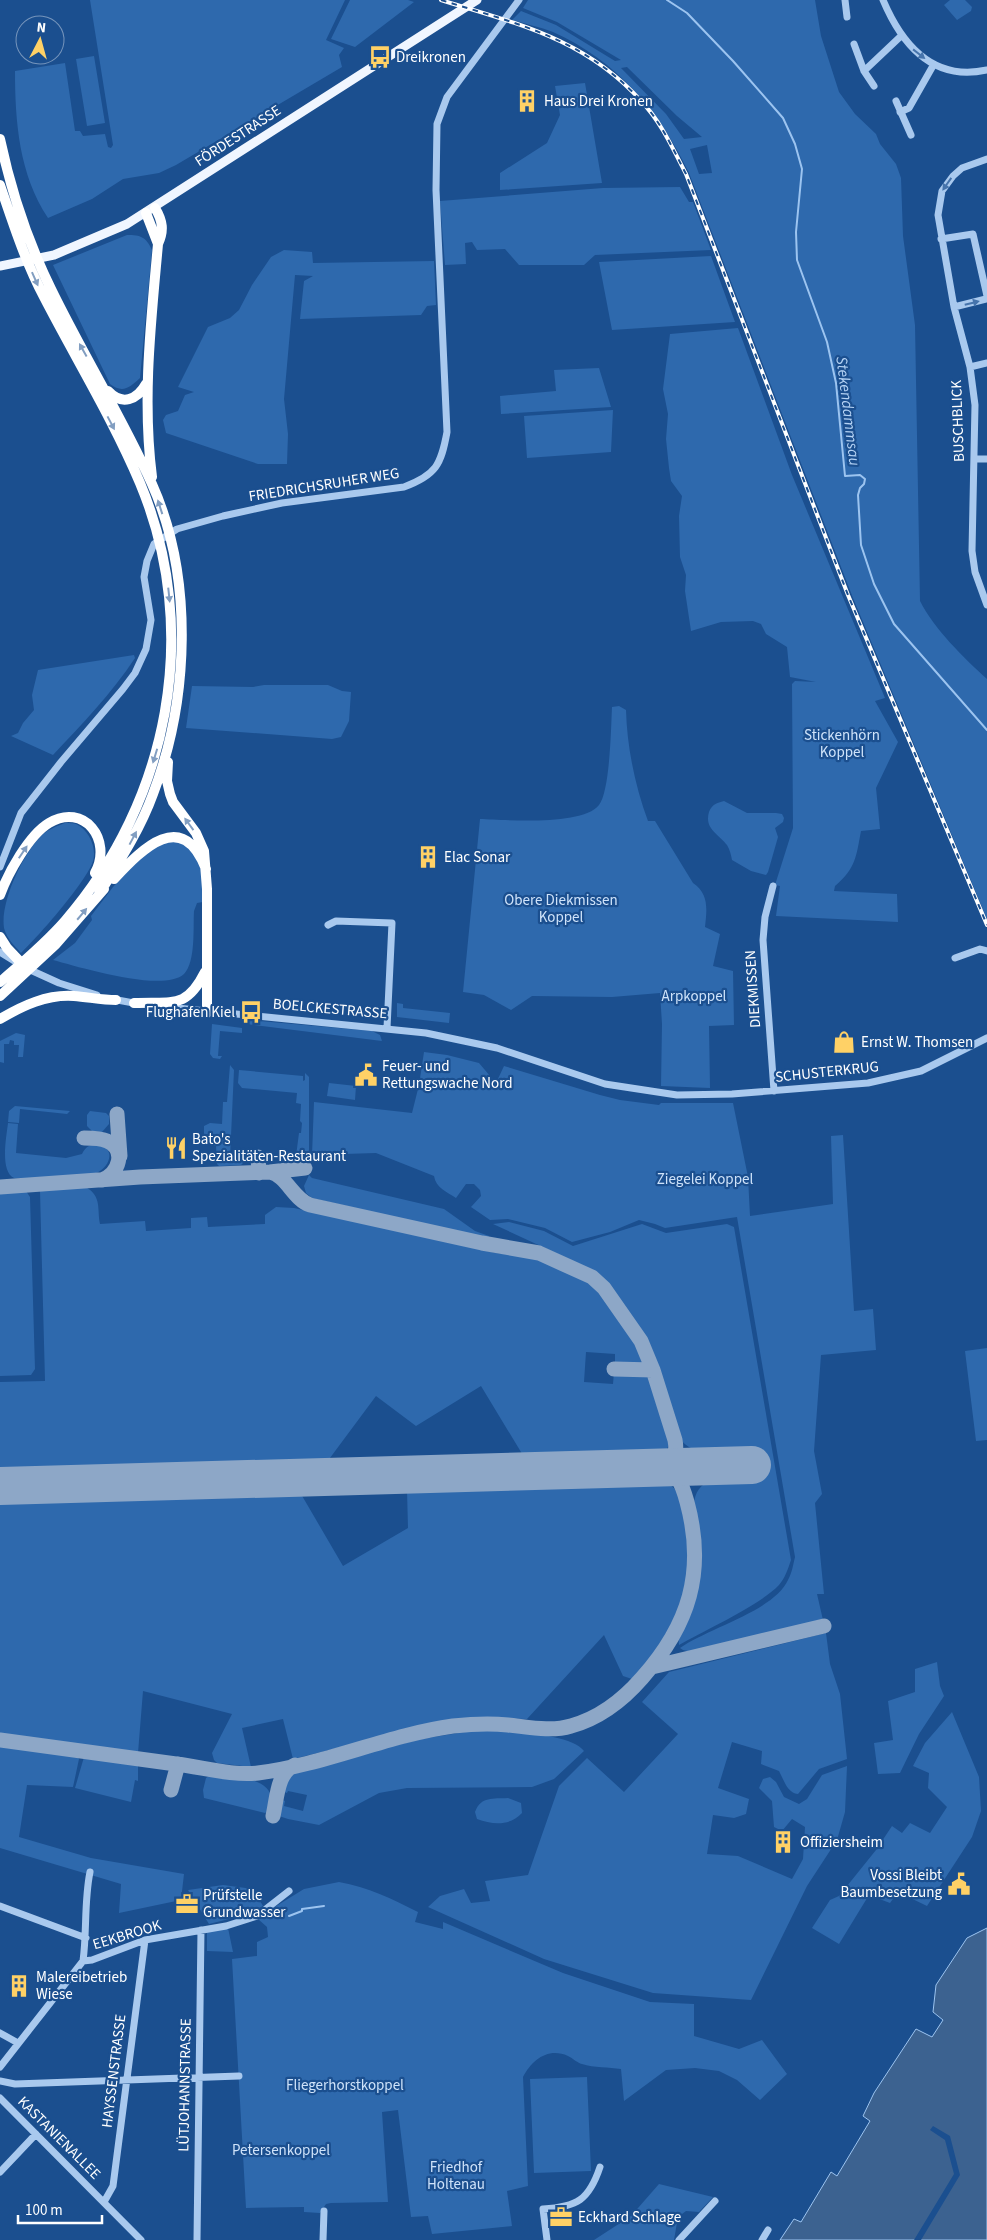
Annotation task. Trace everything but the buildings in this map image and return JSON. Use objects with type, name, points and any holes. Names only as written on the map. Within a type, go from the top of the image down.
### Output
[{"type":"highway","points":[[0,140],[15,198],[43,273],[104,386],[153,486]]},
{"type":"highway","points":[[0,176],[11,217]]},
{"type":"highway","points":[[0,185],[43,296],[128,456],[162,530],[170,540],[177,574],[182,636],[180,685],[169,746],[167,781],[170,794],[204,851],[206,869],[207,1013]]},
{"type":"highway","points":[[0,996],[13,985],[66,920],[115,850],[144,792],[163,728],[171,675],[172,638],[167,579],[160,547],[162,530],[153,486],[146,430],[146,384],[158,244],[162,235],[162,225],[150,210]]},
{"type":"highway","points":[[104,386],[116,398],[130,400],[138,396],[146,384]]},
{"type":"highway","points":[[99,894],[142,822],[169,746]]},
{"type":"highway","points":[[0,895],[13,867],[37,834],[48,823],[68,818],[77,818],[89,824],[99,835],[101,844],[100,861],[87,891]]},
{"type":"highway","points":[[2,981],[56,944],[99,894],[139,853],[161,838],[173,837],[188,842],[198,851],[206,869]]},
{"type":"highway","points":[[0,936],[7,948],[28,969]]},
{"type":"highway","points":[[134,1003],[173,1002],[183,999],[196,990],[206,971]]},
{"type":"highway","points":[[0,1019],[34,1002],[47,999],[73,996],[95,1000],[116,1000]]},
{"type":"main road","name":"FÖRDESTRASSE","points":[[5,265],[54,255],[95,239],[150,210],[477,0]]},
{"type":"street","name":"FRIEDRICHSRUHER WEG","points":[[0,867],[21,813],[135,673],[146,649],[151,620],[144,577],[147,561],[154,544],[176,529],[223,516],[282,503],[404,487],[422,480],[438,465],[444,452],[447,432],[436,182],[437,124],[447,97],[519,0]]},
{"type":"street","points":[[845,0],[847,17]]},
{"type":"street","points":[[883,0],[901,36],[918,54],[934,64],[961,72],[987,70]]},
{"type":"street","points":[[864,71],[901,36]]},
{"type":"street","points":[[854,44],[864,71],[874,86]]},
{"type":"street","points":[[900,112],[908,108],[934,64]]},
{"type":"street","points":[[896,101],[911,135]]},
{"type":"street","name":"BUSCHBLICK","points":[[987,159],[962,168],[953,176],[942,192],[938,216],[954,307],[970,367],[974,405],[973,535],[975,572],[987,605]]},
{"type":"street","points":[[941,239],[973,234],[987,296],[986,299],[954,307]]},
{"type":"street","points":[[970,367],[987,363]]},
{"type":"street","points":[[974,459],[987,459]]},
{"type":"street","name":"DIEKMISSEN","points":[[773,886],[763,940],[774,1091]]},
{"type":"street","points":[[328,925],[336,921],[392,922],[387,1028]]},
{"type":"street","points":[[955,958],[980,949],[987,951]]},
{"type":"street","name":"BOELCKESTRASSE","points":[[0,952],[28,969],[74,989],[116,1000],[207,1013],[426,1033],[497,1048],[605,1084],[660,1093]]},
{"type":"street","name":"SCHUSTERKRUG","points":[[660,1093],[732,1094],[868,1083],[892,1079],[921,1071],[987,1038]]},
{"type":"street","points":[[0,2067],[83,1961],[86,1938],[86,1890],[90,1872]]},
{"type":"street","name":"EEKBROOK","points":[[83,1961],[92,1960],[145,1940],[231,1925],[257,1916],[289,1891]]},
{"type":"street","points":[[0,1906],[86,1938]]},
{"type":"street","name":"LÜTJOHANNSTRASSE","points":[[196,2240],[201,1930]]},
{"type":"street","name":"HAYSSENSTRASSE","points":[[104,2202],[113,2186],[145,1940]]},
{"type":"street","points":[[0,2033],[18,2043]]},
{"type":"street","points":[[0,2081],[15,2084],[239,2076]]},
{"type":"street","name":"KASTANIENALLEE","points":[[0,2098],[141,2240]]},
{"type":"street","points":[[0,2172],[36,2134]]},
{"type":"street","points":[[547,2240],[544,2209],[567,2206],[584,2198],[594,2186],[600,2167]]},
{"type":"street","points":[[679,2240],[715,2201]]},
{"type":"street","points":[[323,2240],[324,2211]]},
{"type":"street","points":[[762,2240],[768,2230]]},
{"type":"green space","points":[[90,0],[345,0],[326,40],[344,48],[339,55],[342,67],[176,165],[159,173],[123,179],[92,199],[48,218],[38,201],[25,166],[16,109],[15,71],[65,65],[65,63],[75,131],[80,131],[83,136],[105,134],[108,147],[111,148],[113,145]]},
{"type":"green space","points":[[350,0],[408,0],[414,2],[355,47],[331,39]]},
{"type":"green space","points":[[528,0],[815,0],[821,36],[839,92],[855,114],[876,134],[880,144],[896,164],[901,178],[903,236],[915,325],[920,601],[941,632],[987,679],[987,919],[853,598],[689,173],[664,129],[650,109],[616,73],[597,57],[553,32],[512,20],[521,11],[556,25],[615,61],[621,60],[557,22],[523,8]],"holes":[[[627,67],[677,116],[702,137],[684,139],[666,114],[621,68]],[[707,145],[712,173],[699,174],[690,149]]]},
{"type":"green space","points":[[950,0],[965,0],[972,7],[971,11],[957,20],[944,5]]},
{"type":"green space","points":[[94,56],[105,123],[87,126],[76,59]]},
{"type":"green space","points":[[585,83],[602,183],[500,190],[500,173],[547,143],[560,115],[555,86]]},
{"type":"green space","points":[[680,187],[689,202],[693,202],[711,250],[595,255],[584,265],[519,265],[505,249],[477,250],[472,242],[465,243],[466,264],[445,265],[440,201],[603,188]]},
{"type":"green space","points":[[127,235],[142,238],[148,242],[152,250],[140,378],[130,386],[119,389],[110,384],[53,265]]},
{"type":"green space","points":[[284,250],[312,252],[313,263],[434,261],[436,305],[427,306],[421,315],[300,319],[304,281],[313,276],[295,275],[284,399],[288,434],[287,464],[258,464],[166,433],[163,420],[166,415],[178,411],[185,395],[194,392],[178,387],[208,327],[230,318],[239,310],[252,285],[271,257]]},
{"type":"green space","points":[[711,256],[735,322],[612,330],[599,262]]},
{"type":"green space","name":"Stickenhörn Koppel","points":[[738,328],[792,475],[885,698],[875,701],[898,742],[876,788],[880,829],[861,831],[854,862],[842,880],[835,886],[834,891],[897,894],[898,922],[776,916],[780,886],[775,885],[793,828],[792,684],[795,681],[816,682],[790,677],[787,647],[766,634],[761,624],[753,621],[721,622],[691,631],[685,591],[686,575],[680,557],[679,516],[682,496],[671,481],[666,439],[668,414],[663,389],[670,334]]},
{"type":"green space","points":[[599,368],[611,407],[501,414],[500,396],[556,391],[554,370]]},
{"type":"green space","points":[[613,410],[611,452],[527,458],[524,416]]},
{"type":"green space","points":[[134,655],[135,658],[107,696],[53,755],[11,736],[18,733],[23,723],[34,710],[32,695],[38,670]]},
{"type":"green space","points":[[264,685],[328,685],[342,691],[351,692],[349,721],[341,737],[332,739],[186,728],[192,686],[253,687]]},
{"type":"green space","name":"Obere Diekmissen Koppel","points":[[619,706],[626,710],[633,766],[639,794],[648,821],[655,821],[693,883],[702,892],[706,902],[705,927],[720,934],[713,966],[733,971],[734,1025],[709,1026],[710,1088],[661,1086],[662,1024],[660,993],[612,997],[532,996],[511,1010],[484,995],[463,992],[480,819],[525,821],[561,819],[590,812],[599,805],[603,798],[608,773],[612,707]]},
{"type":"green space","points":[[724,801],[747,813],[782,814],[783,822],[775,828],[778,837],[766,875],[751,871],[732,860],[727,845],[710,827],[708,818],[710,809],[715,804]]},
{"type":"green space","points":[[65,823],[76,824],[85,830],[93,845],[93,861],[82,882],[72,895],[39,935],[21,953],[9,939],[4,928],[4,917],[9,892],[20,866],[34,844],[46,832]]},
{"type":"green space","points":[[169,840],[188,845],[203,870],[203,902],[197,903],[194,911],[192,953],[188,969],[184,974],[173,979],[158,981],[140,980],[100,973],[53,960],[75,943],[92,920],[91,916],[113,887],[147,850]]},
{"type":"green space","points":[[397,1003],[403,1004],[403,1008],[450,1013],[449,1023],[397,1017]]},
{"type":"green space","points":[[247,1020],[372,1031],[380,1035],[382,1041],[246,1024]]},
{"type":"green space","points":[[212,1024],[242,1028],[242,1033],[220,1031],[218,1056],[222,1056],[220,1059],[213,1058],[210,1054]]},
{"type":"green space","points":[[16,1033],[25,1035],[23,1057],[18,1057],[19,1045],[14,1045],[14,1041],[10,1040],[9,1044],[4,1044],[4,1063],[0,1062],[0,1041]]},
{"type":"green space","name":"Ziegelei Koppel","points":[[424,1052],[447,1055],[479,1063],[496,1083],[504,1066],[620,1100],[659,1105],[661,1103],[733,1103],[748,1177],[750,1216],[833,1204],[831,1136],[843,1135],[854,1311],[873,1309],[876,1350],[821,1355],[814,1451],[822,1494],[815,1503],[824,1594],[817,1594],[823,1620],[692,1652],[680,1648],[769,1601],[788,1580],[795,1557],[737,1217],[665,1228],[639,1220],[610,1232],[572,1242],[545,1228],[508,1219],[490,1220],[471,1207],[481,1196],[480,1190],[474,1184],[466,1184],[456,1198],[439,1187],[434,1176],[376,1153],[312,1155],[314,1102],[412,1113]]},
{"type":"green space","points":[[230,1065],[234,1070],[230,1158],[246,1157],[246,1160],[241,1165],[219,1166],[217,1164],[216,1146],[211,1146],[213,1137],[204,1137],[204,1126],[210,1123],[222,1124],[223,1102],[227,1102]]},
{"type":"green space","points":[[239,1070],[303,1076],[303,1081],[305,1080],[305,1073],[309,1077],[309,1156],[296,1156],[302,1123],[300,1121],[301,1104],[296,1103],[297,1093],[242,1088],[238,1083]]},
{"type":"green space","points":[[329,1083],[356,1086],[355,1100],[327,1096]]},
{"type":"green space","points":[[15,1106],[70,1111],[67,1114],[20,1109],[19,1123],[8,1122],[9,1111]]},
{"type":"green space","points":[[90,1111],[106,1113],[109,1116],[109,1124],[102,1132],[92,1131],[87,1126],[87,1115]]},
{"type":"green space","points":[[8,1123],[18,1124],[16,1153],[66,1158],[82,1154],[88,1147],[97,1145],[103,1147],[109,1153],[108,1162],[105,1167],[96,1173],[80,1176],[14,1178],[7,1169],[5,1162]]},
{"type":"green space","points":[[309,1175],[312,1178],[444,1209],[475,1231],[489,1236],[488,1239],[312,1198],[306,1193],[304,1186]]},
{"type":"green space","points":[[86,1187],[97,1199],[100,1224],[145,1221],[146,1231],[191,1228],[191,1218],[207,1217],[208,1227],[265,1224],[265,1215],[276,1207],[294,1208],[496,1253],[538,1258],[553,1263],[596,1286],[629,1331],[645,1362],[642,1366],[615,1365],[615,1354],[586,1352],[584,1382],[613,1384],[614,1372],[637,1373],[649,1376],[670,1441],[666,1452],[524,1457],[481,1386],[416,1426],[376,1396],[327,1462],[0,1471],[0,1382],[45,1381],[40,1191]]},
{"type":"green space","points":[[26,1191],[30,1197],[35,1369],[31,1375],[0,1376],[0,1193]]},
{"type":"green space","points":[[509,1222],[544,1231],[573,1246],[642,1224],[666,1233],[727,1224],[734,1227],[791,1560],[783,1579],[770,1593],[679,1645],[680,1635],[695,1596],[699,1574],[700,1556],[694,1515],[696,1495],[700,1488],[708,1482],[755,1480],[754,1450],[713,1452],[693,1449],[685,1444],[679,1437],[658,1369],[645,1339],[608,1284],[586,1267],[493,1224]]},
{"type":"green space","points":[[987,1348],[987,1440],[976,1441],[965,1351]]},
{"type":"green space","points":[[666,1483],[677,1492],[681,1500],[689,1537],[690,1559],[688,1580],[683,1600],[675,1620],[664,1639],[652,1657],[632,1679],[623,1676],[604,1635],[527,1719],[484,1718],[434,1724],[293,1759],[283,1719],[242,1728],[251,1767],[217,1763],[214,1760],[212,1753],[232,1714],[143,1691],[138,1753],[0,1734],[0,1502],[301,1494],[343,1566],[408,1528],[407,1490]]},
{"type":"green space","points":[[826,1633],[830,1664],[840,1694],[847,1759],[819,1769],[798,1794],[788,1789],[779,1771],[761,1764],[762,1751],[732,1742],[718,1788],[749,1799],[746,1814],[734,1818],[713,1815],[707,1854],[738,1856],[792,1879],[803,1859],[805,1827],[792,1819],[782,1831],[774,1827],[772,1801],[759,1788],[763,1779],[770,1777],[776,1782],[784,1797],[799,1804],[807,1799],[822,1775],[847,1766],[845,1812],[837,1840],[807,1886],[751,2000],[653,1993],[544,1959],[428,1907],[440,1896],[464,1889],[471,1903],[490,1901],[485,1881],[528,1875],[559,1786],[587,1758],[624,1792],[678,1734],[642,1702],[669,1672]]},
{"type":"green space","points":[[937,1662],[940,1686],[944,1696],[919,1734],[900,1773],[878,1774],[874,1743],[893,1740],[888,1701],[915,1692],[915,1669]]},
{"type":"green space","points":[[952,1712],[979,1777],[981,1811],[972,1837],[927,1906],[898,1892],[890,1903],[869,1895],[839,1944],[812,1928],[830,1900],[839,1896],[876,1850],[892,1826],[902,1833],[910,1823],[930,1833],[947,1807],[928,1788],[929,1773],[913,1766],[925,1743]]},
{"type":"green space","points":[[484,1729],[553,1737],[577,1745],[584,1751],[554,1779],[532,1787],[407,1788],[379,1793],[319,1825],[279,1816],[282,1800],[285,1801],[284,1806],[303,1811],[307,1795],[288,1791],[287,1793],[284,1792],[289,1780],[299,1770],[421,1739]]},
{"type":"green space","points":[[0,1745],[77,1756],[79,1759],[73,1787],[27,1785],[19,1837],[91,1858],[184,1874],[181,1900],[119,1913],[121,1884],[0,1848]]},
{"type":"green space","points":[[84,1757],[138,1764],[138,1781],[135,1780],[131,1802],[75,1788]]},
{"type":"green space","points":[[212,1774],[254,1780],[263,1785],[269,1791],[271,1799],[269,1811],[265,1813],[204,1798],[203,1790],[206,1778]]},
{"type":"green space","points":[[508,1798],[521,1803],[522,1813],[517,1817],[501,1823],[477,1819],[475,1812],[481,1803],[488,1799]]},
{"type":"green space","points":[[339,1882],[370,1890],[418,1912],[415,1922],[443,1929],[443,1922],[563,1973],[650,2002],[694,2004],[694,2036],[739,2049],[762,2040],[787,2074],[760,2100],[737,2080],[719,2071],[695,2068],[666,2070],[624,2101],[621,2069],[587,2065],[561,2054],[547,2054],[541,2057],[531,2065],[523,2077],[528,2186],[507,2191],[512,2226],[432,2234],[428,2216],[411,2217],[398,2110],[382,2112],[388,2202],[331,2203],[326,2204],[320,2213],[304,2212],[304,2207],[246,2208],[232,1959],[257,1956],[257,1942],[268,1937],[267,1927],[258,1919],[260,1916],[304,1889]]},
{"type":"green space","points":[[223,1885],[253,1889],[263,1906],[245,1915],[209,1924],[188,1890]]},
{"type":"green space","points":[[228,1928],[233,1952],[207,1951],[207,1932]]},
{"type":"green space","points":[[587,2077],[591,2171],[534,2173],[530,2079]]},
{"type":"green space","points":[[659,2184],[713,2197],[699,2212],[686,2211],[678,2217],[674,2240],[594,2240],[631,2216]]},
{"type":"shaded area","points":[[987,1928],[987,2240],[780,2240],[794,2219],[801,2222],[831,2172],[837,2176],[870,2121],[863,2116],[874,2093],[916,2029],[932,2037],[943,2020],[933,2012],[936,1985],[967,1938]]},
{"type":"pier","points":[[933,2126],[950,2136],[960,2175],[921,2240],[914,2240],[954,2174],[945,2140],[930,2130]]},
{"type":"waterway","name":"Stekendammsau","points":[[667,0],[687,13],[733,61],[783,118],[795,144],[802,169],[796,232],[797,260],[827,342],[836,383],[845,476],[860,475],[865,479],[858,495],[861,545],[874,584],[894,624],[987,730]]},
{"type":"waterway","points":[[289,1916],[302,1911],[302,1909],[324,1906]]},
{"type":"taxiway","points":[[117,1114],[120,1156]]},
{"type":"taxiway","points":[[84,1138],[105,1140],[117,1150],[119,1155],[116,1167],[108,1177],[102,1180]]},
{"type":"taxiway","points":[[258,1157],[259,1173]]},
{"type":"taxiway","points":[[0,1187],[140,1177],[270,1172],[305,1168]]},
{"type":"taxiway","points":[[270,1172],[281,1178],[299,1198],[310,1205],[482,1243],[539,1253],[592,1277],[604,1288],[641,1341],[653,1370],[676,1446],[675,1455],[670,1462],[657,1468]]},
{"type":"taxiway","points":[[614,1369],[653,1370]]},
{"type":"taxiway","points":[[0,1740],[248,1774],[307,1764],[404,1736],[453,1726],[494,1724],[556,1729],[582,1723],[610,1708],[642,1678],[672,1638],[689,1596],[694,1574],[695,1552],[687,1502],[678,1479],[670,1472],[657,1468]]},
{"type":"taxiway","points":[[652,1667],[824,1626]]},
{"type":"taxiway","points":[[171,1790],[178,1764]]},
{"type":"taxiway","points":[[273,1816],[281,1780],[289,1769],[295,1765]]},
{"type":"runway","points":[[0,1486],[752,1465]]},
{"type":"railway","points":[[441,0],[524,26],[574,48],[598,63],[642,102],[666,136],[686,174],[848,595],[987,925]]},
{"type":"place","name":"Dreikronen","points":[[380,57]]},
{"type":"place","name":"Haus Drei Kronen","points":[[527,101]]},
{"type":"place","name":"Elac Sonar","points":[[428,857]]},
{"type":"place","name":"Flughafen Kiel","points":[[251,1012]]},
{"type":"place","name":"Ernst W. Thomsen","points":[[844,1042]]},
{"type":"place","name":"Feuer- und Rettungswache Nord","points":[[366,1075]]},
{"type":"place","name":"Bato's Spezialitäten-Restaurant","points":[[176,1148]]},
{"type":"place","name":"Offiziersheim","points":[[783,1842]]},
{"type":"place","name":"Vossi Bleibt Baumbesetzung","points":[[959,1884]]},
{"type":"place","name":"Prüfstelle Grundwasser","points":[[187,1904]]},
{"type":"place","name":"Malereibetrieb Wiese","points":[[19,1986]]},
{"type":"place","name":"Eckhard Schlage","points":[[561,2217]]},
{"type":"park label","name":"Arpkoppel","points":[[694,996]]},
{"type":"park label","name":"Fliegerhorstkoppel","points":[[345,2085]]},
{"type":"park label","name":"Petersenkoppel","points":[[281,2150]]},
{"type":"park label","name":"Friedhof Holtenau","points":[[456,2176]]}]
